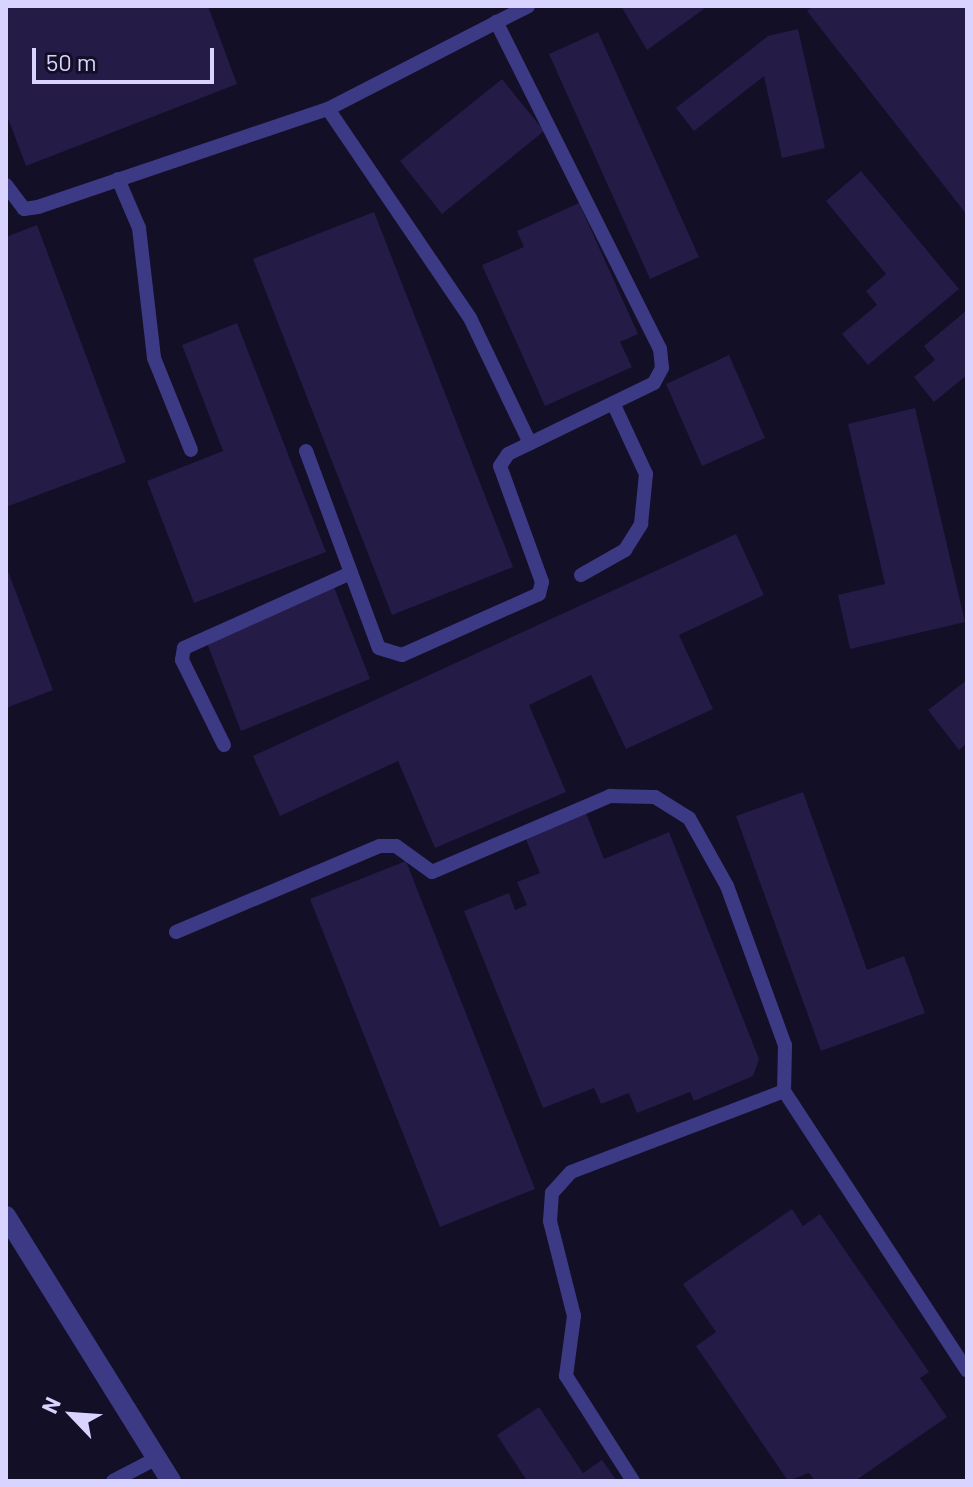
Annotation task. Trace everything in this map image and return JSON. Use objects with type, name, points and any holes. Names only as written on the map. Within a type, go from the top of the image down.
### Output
[{"type":"street","points":[[6,1216],[171,1481]]},
{"type":"lane","points":[[6,185],[24,209],[328,109],[528,6]]},
{"type":"lane","points":[[306,451],[379,648],[391,655],[539,594],[542,582],[500,466],[530,443],[654,383],[660,349],[496,22]]},
{"type":"lane","points":[[328,109],[470,318],[530,443]]},
{"type":"lane","points":[[118,179],[139,228],[154,358],[191,450]]},
{"type":"lane","points":[[581,575],[625,550],[641,524],[646,474],[613,403]]},
{"type":"lane","points":[[224,745],[182,660],[184,648],[351,573]]},
{"type":"lane","points":[[176,932],[380,846],[396,846],[432,872],[610,796],[655,797],[689,818],[727,886],[785,1045],[784,1091],[967,1371]]},
{"type":"lane","points":[[633,1481],[566,1376],[574,1316],[550,1221],[552,1193],[571,1172],[784,1091]]},
{"type":"lane","points":[[113,1481],[157,1458]]},
{"type":"building","points":[[6,6],[208,6],[237,84],[26,166],[6,113]]},
{"type":"building","points":[[621,6],[708,6],[647,50]]},
{"type":"building","points":[[813,6],[967,6],[967,215],[807,11]]},
{"type":"building","points":[[798,29],[825,148],[782,158],[764,76],[694,131],[676,108],[768,36]]},
{"type":"building","points":[[598,32],[699,257],[650,279],[549,54]]},
{"type":"building","points":[[502,79],[544,131],[442,214],[400,161]]},
{"type":"building","points":[[861,171],[959,289],[868,365],[842,334],[877,305],[866,291],[886,274],[826,201]]},
{"type":"building","points":[[579,203],[638,334],[620,342],[632,367],[545,406],[482,265],[524,247],[517,231]]},
{"type":"building","points":[[374,212],[513,567],[392,615],[253,259]]},
{"type":"building","points":[[37,225],[126,462],[6,507],[6,237]]},
{"type":"building","points":[[967,310],[967,375],[934,402],[914,377],[935,360],[924,346]]},
{"type":"building","points":[[237,323],[326,552],[194,603],[147,481],[223,451],[182,345]]},
{"type":"building","points":[[729,355],[765,438],[702,466],[666,384]]},
{"type":"building","points":[[915,408],[965,622],[850,649],[838,595],[885,584],[848,424]]},
{"type":"building","points":[[736,534],[764,595],[679,635],[713,709],[626,749],[591,675],[529,705],[566,792],[435,848],[398,761],[280,816],[253,756]]},
{"type":"building","points":[[6,566],[53,690],[6,708]]},
{"type":"building","points":[[334,587],[370,679],[241,731],[205,638]]},
{"type":"building","points":[[967,680],[967,743],[959,750],[928,710]]},
{"type":"building","points":[[803,792],[867,970],[904,956],[925,1013],[821,1051],[736,816]]},
{"type":"building","points":[[586,813],[604,859],[669,832],[759,1059],[753,1076],[694,1101],[690,1092],[637,1113],[629,1093],[601,1104],[594,1088],[543,1108],[464,911],[509,893],[515,910],[527,905],[517,882],[540,873],[525,837]]},
{"type":"building","points":[[406,861],[535,1189],[440,1227],[310,899]]},
{"type":"building","points":[[792,1209],[803,1226],[820,1214],[929,1372],[920,1378],[947,1417],[855,1481],[815,1481],[809,1473],[788,1481],[696,1346],[716,1332],[683,1284]]},
{"type":"building","points":[[539,1407],[583,1473],[602,1460],[617,1481],[527,1481],[497,1435]]}]
